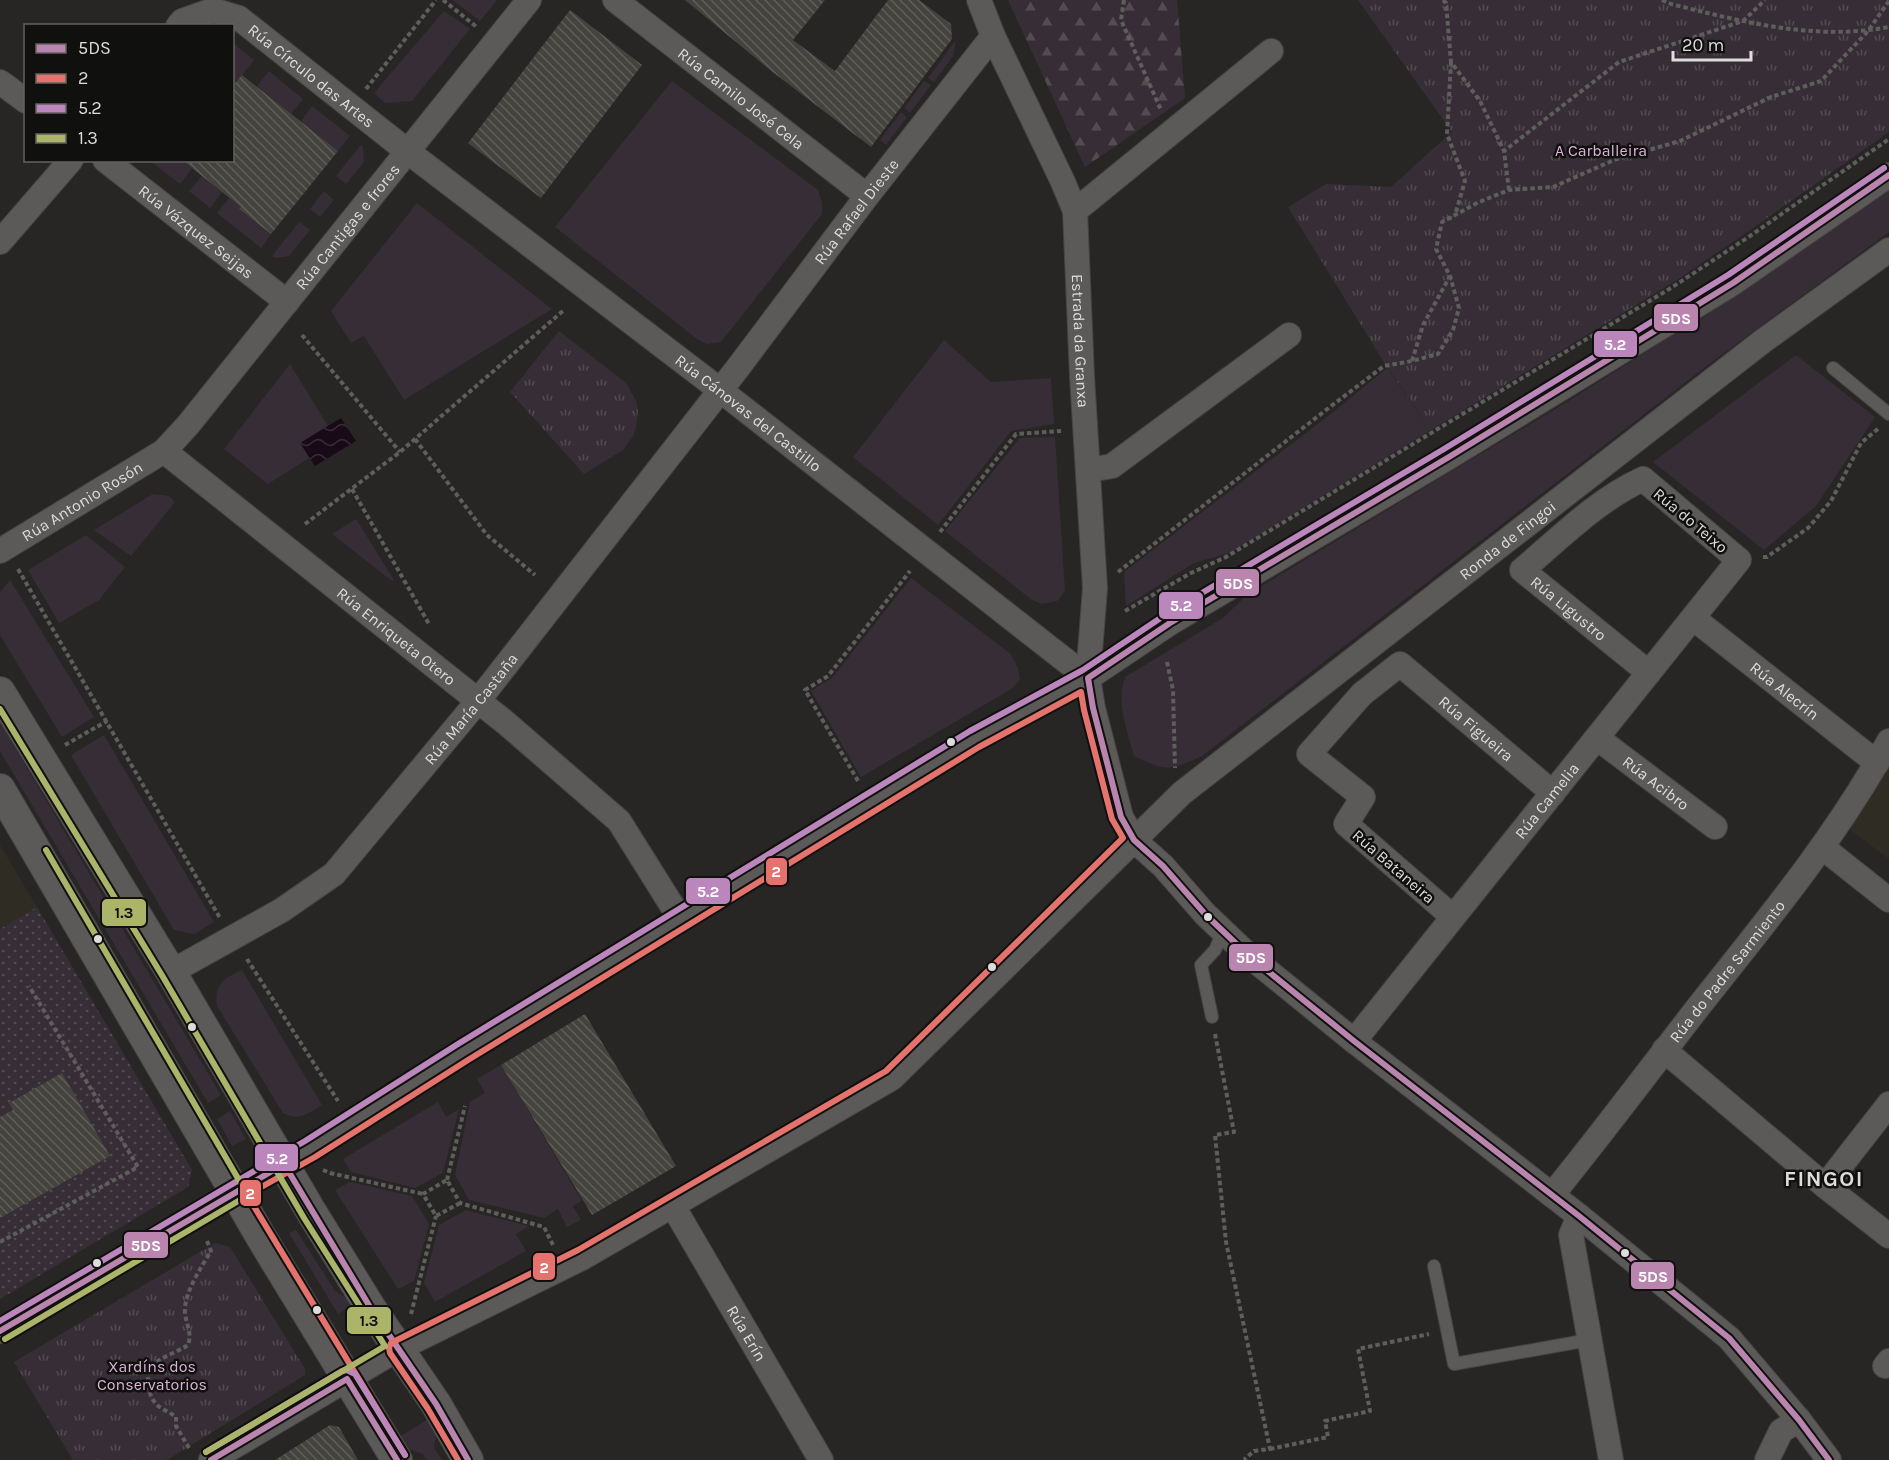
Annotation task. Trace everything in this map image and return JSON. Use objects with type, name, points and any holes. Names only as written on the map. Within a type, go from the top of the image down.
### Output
[{"type":"street","name":"Rúa Cantigas e frores","points":[[164,451],[188,425],[529,0]]},
{"type":"street","name":"Rúa Camilo José Cela","points":[[615,0],[867,196]]},
{"type":"street","name":"Estrada da Granxa","points":[[979,0],[993,36],[1064,183],[1075,211],[1095,588],[1088,678]]},
{"type":"street","name":"Rúa Círculo das Artes","points":[[180,24],[182,21],[213,10],[239,18],[407,152]]},
{"type":"street","name":"Rúa Rafael Dieste","points":[[720,390],[867,196],[993,36]]},
{"type":"street","points":[[1075,211],[1271,51]]},
{"type":"street","points":[[0,82],[24,100]]},
{"type":"street","name":"Rúa Cánovas del Castillo","points":[[407,152],[720,390],[1088,678]]},
{"type":"street","points":[[0,242],[69,162]]},
{"type":"street","name":"Rúa Vázquez Seijas","points":[[108,162],[287,302]]},
{"type":"street","points":[[0,1331],[284,1164],[975,739],[1088,678],[1170,623],[1449,457],[1733,283],[1889,175]]},
{"type":"street","name":"Ronda de Fingoi","points":[[201,1456],[347,1379],[398,1348],[582,1258],[892,1078],[1182,793],[1762,341],[1889,250]]},
{"type":"street","points":[[1089,470],[1112,466],[1289,335]]},
{"type":"street","name":"Rúa María Castaña","points":[[171,972],[282,910],[334,874],[478,701],[720,390]]},
{"type":"street","name":"Rúa Antonio Rosón","points":[[8,559],[164,451]]},
{"type":"street","name":"Rúa Enriqueta Otero","points":[[164,451],[506,723],[620,821],[681,920]]},
{"type":"street","name":"Rúa do Teixo","points":[[1643,479],[1739,560]]},
{"type":"street","name":"Rúa Ligustro","points":[[1643,479],[1626,487],[1583,518],[1522,570],[1649,673]]},
{"type":"street","name":"Rúa Camelia","points":[[1354,1041],[1739,560]]},
{"type":"street","name":"Rúa Alecrín","points":[[1693,618],[1877,763]]},
{"type":"street","name":"Rúa Figueira","points":[[1400,664],[1553,793]]},
{"type":"street","name":"Rúa Bataneira","points":[[1400,664],[1362,694],[1309,754],[1363,797],[1346,824],[1453,917]]},
{"type":"street","points":[[1088,678],[1093,708],[1121,817],[1134,840],[1248,955],[1354,1041],[1579,1216],[1729,1338],[1799,1420],[1829,1460]]},
{"type":"street","points":[[0,692],[171,972],[312,1213],[370,1307],[436,1404],[468,1460]]},
{"type":"street","name":"Rúa Acibro","points":[[1597,738],[1715,827]]},
{"type":"street","name":"Rúa do Padre Sarmiento","points":[[1552,1195],[1822,847],[1889,741]]},
{"type":"street","points":[[0,789],[235,1192],[397,1460]]},
{"type":"street","points":[[1822,847],[1889,900]]},
{"type":"street","points":[[1664,1050],[1825,1186],[1889,1236]]},
{"type":"street","points":[[1825,1186],[1889,1104]]},
{"type":"street","name":"Rúa Erín","points":[[672,1206],[821,1460]]},
{"type":"street","points":[[1579,1216],[1571,1235],[1611,1460]]},
{"type":"street","points":[[1767,1460],[1781,1431],[1799,1420]]},
{"type":"lane","points":[[1833,369],[1887,419]]},
{"type":"lane","points":[[1212,1017],[1201,965],[1215,950],[1224,932]]},
{"type":"lane","points":[[1434,1266],[1454,1364],[1589,1340]]},
{"type":"path","points":[[352,108],[436,0]]},
{"type":"path","points":[[443,0],[478,28]]},
{"type":"path","points":[[1124,0],[1121,20],[1172,132]]},
{"type":"path","points":[[1443,0],[1446,3],[1451,62],[1447,134],[1465,181],[1455,215]]},
{"type":"path","points":[[1662,0],[1743,21],[1802,31],[1868,31],[1889,27]]},
{"type":"path","points":[[1504,151],[1619,62],[1743,21],[1765,0]]},
{"type":"path","points":[[1118,572],[1384,366],[1438,354],[1453,330],[1459,308],[1450,276],[1436,249],[1442,222],[1479,202],[1509,190],[1553,187],[1614,160],[1680,141],[1771,97],[1821,81],[1868,31],[1889,1]]},
{"type":"path","points":[[1451,62],[1480,101],[1504,151],[1509,190]]},
{"type":"path","points":[[1125,611],[1189,574],[1226,557],[1671,288],[1889,140]]},
{"type":"path","points":[[1412,361],[1423,325],[1450,276]]},
{"type":"path","points":[[305,524],[400,452],[564,310]]},
{"type":"path","points":[[302,335],[400,452]]},
{"type":"path","points":[[1739,560],[1767,557],[1808,528],[1831,501],[1861,443],[1887,419]]},
{"type":"path","points":[[940,532],[1016,434],[1086,430]]},
{"type":"path","points":[[415,439],[487,535],[535,575]]},
{"type":"path","points":[[352,489],[429,624]]},
{"type":"path","points":[[8,559],[106,721],[222,921]]},
{"type":"path","points":[[859,783],[805,690],[828,676],[910,570]]},
{"type":"path","points":[[1167,662],[1173,690],[1175,768]]},
{"type":"path","points":[[61,747],[106,721]]},
{"type":"path","points":[[247,959],[340,1105]]},
{"type":"path","points":[[0,1242],[138,1167],[28,986]]},
{"type":"path","points":[[1212,1017],[1234,1132],[1215,1135],[1226,1242],[1270,1449]]},
{"type":"path","points":[[460,1203],[447,1180],[465,1106]]},
{"type":"path","points":[[323,1170],[423,1194],[447,1180]]},
{"type":"path","points":[[410,1317],[436,1216],[423,1194]]},
{"type":"path","points":[[436,1216],[460,1203],[544,1227],[554,1247]]},
{"type":"path","points":[[201,1456],[176,1426],[177,1417],[157,1406],[150,1395],[147,1384],[149,1372],[156,1362],[188,1345],[191,1337],[185,1309],[195,1280],[211,1251],[207,1241]]},
{"type":"path","points":[[1244,1460],[1254,1451],[1328,1437],[1325,1421],[1370,1411],[1358,1349],[1447,1330]]},
{"type":"shaded area","points":[[1889,765],[1889,859],[1845,826]]},
{"type":"shaded area","points":[[0,845],[37,907],[0,929]]},
{"type":"green space","points":[[453,0],[497,0],[480,21]]},
{"type":"green space","points":[[1008,0],[1177,0],[1185,98],[1085,167]]},
{"type":"green space","name":"A Carballeira","points":[[1358,0],[1889,0],[1889,132],[1677,280],[1431,430],[1387,367],[1288,207],[1326,184],[1391,187],[1452,132]]},
{"type":"green space","points":[[444,11],[470,29],[412,101],[385,103],[374,93]]},
{"type":"green space","points":[[956,40],[953,56],[934,82],[928,78]]},
{"type":"green space","points":[[234,44],[254,60],[234,86]]},
{"type":"green space","points":[[269,71],[303,99],[291,114],[257,86]]},
{"type":"green space","points":[[672,81],[818,190],[822,203],[822,214],[721,342],[707,344],[697,339],[555,227]]},
{"type":"green space","points":[[924,81],[931,85],[910,113],[904,108]]},
{"type":"green space","points":[[312,106],[350,136],[338,151],[301,121]]},
{"type":"green space","points":[[901,112],[907,117],[886,145],[880,140]]},
{"type":"green space","points":[[361,145],[364,162],[346,184],[336,176]]},
{"type":"green space","points":[[151,162],[183,162],[192,168],[180,184]]},
{"type":"green space","points":[[202,176],[222,192],[210,208],[189,191]]},
{"type":"green space","points":[[1889,189],[1889,232],[1708,365],[1202,756],[1182,765],[1168,768],[1154,765],[1134,756],[1122,707],[1125,677],[1223,618],[1248,594],[1575,397],[1764,277]]},
{"type":"green space","points":[[324,191],[334,200],[320,217],[310,209]]},
{"type":"green space","points":[[229,198],[241,207],[240,210],[271,234],[261,248],[217,213]]},
{"type":"green space","points":[[417,203],[552,309],[404,400],[364,336],[351,343],[331,311]]},
{"type":"green space","points":[[299,222],[310,230],[289,256],[275,258],[272,256]]},
{"type":"green space","points":[[559,331],[626,383],[636,401],[638,410],[633,436],[623,450],[584,474],[510,392]]},
{"type":"green space","points":[[944,340],[991,382],[1051,378],[1054,424],[1011,431],[938,525],[853,457]]},
{"type":"green space","points":[[1796,355],[1875,417],[1816,506],[1764,550],[1653,462]]},
{"type":"green space","points":[[290,364],[328,426],[301,443],[309,458],[268,484],[224,449]]},
{"type":"green space","points":[[1387,368],[1431,430],[1229,553],[1194,563],[1126,606],[1124,572],[1332,413]]},
{"type":"green space","points":[[1055,437],[1065,591],[1057,601],[1042,604],[1032,600],[945,531],[1020,438]]},
{"type":"green space","points":[[153,494],[169,496],[175,502],[131,556],[94,530]]},
{"type":"green space","points":[[356,519],[394,580],[392,581],[332,534]]},
{"type":"green space","points":[[86,535],[125,567],[99,600],[59,623],[28,570]]},
{"type":"green space","points":[[911,578],[1011,654],[1018,668],[1020,679],[1013,688],[861,777],[811,691],[832,678]]},
{"type":"green space","points":[[10,580],[94,717],[62,737],[0,635],[0,592]]},
{"type":"green space","points":[[0,723],[221,1095],[208,1103],[0,751]]},
{"type":"green space","points":[[104,735],[214,922],[194,934],[174,930],[71,755]]},
{"type":"green space","points":[[37,907],[192,1170],[188,1187],[0,1299],[0,929]]},
{"type":"green space","points":[[242,970],[322,1105],[299,1117],[283,1113],[217,1006],[216,998],[219,987],[225,979]]},
{"type":"green space","points":[[501,1065],[582,1201],[573,1206],[581,1220],[567,1227],[558,1209],[544,1218],[469,1200],[455,1175],[470,1102],[485,1093],[477,1079]]},
{"type":"green space","points":[[438,1102],[446,1117],[459,1109],[443,1173],[415,1188],[351,1172],[343,1159]]},
{"type":"green space","points":[[230,1111],[246,1139],[232,1146],[217,1119]]},
{"type":"green space","points":[[350,1182],[412,1196],[429,1224],[414,1281],[398,1289],[335,1190]]},
{"type":"green space","points":[[466,1210],[529,1226],[516,1234],[526,1251],[435,1302],[424,1283],[439,1225]]},
{"type":"green space","points":[[296,1230],[335,1291],[355,1303],[338,1314],[289,1233]]},
{"type":"green space","name":"Xardíns dos Conservatorios","points":[[215,1243],[230,1247],[305,1369],[305,1375],[167,1460],[73,1460],[14,1362]]},
{"type":"green space","points":[[427,1420],[436,1434],[434,1448],[442,1460],[426,1460],[423,1454],[408,1449],[399,1437]]},
{"type":"water","points":[[341,418],[356,441],[315,466],[300,443]]},
{"type":"building","points":[[685,0],[825,0],[793,40],[835,71],[888,0],[919,0],[951,24],[952,39],[871,147],[770,70]]},
{"type":"building","points":[[570,10],[642,65],[541,198],[468,143]]},
{"type":"building","points":[[242,75],[338,151],[271,234],[185,162],[234,162],[234,85]]},
{"type":"building","points":[[585,1014],[676,1166],[592,1215],[501,1065]]},
{"type":"building","points":[[62,1073],[110,1156],[0,1218],[0,1117],[13,1110],[9,1103]]},
{"type":"building","points":[[330,1425],[339,1427],[358,1460],[275,1460]]},
{"type":"transit line","name":"5.2","points":[[0,1321],[305,1141],[458,1044],[970,731],[1083,670],[1165,615],[1444,449],[1728,275],[1884,168]]},
{"type":"transit line","name":"5DS","points":[[1829,1460],[1799,1420],[1729,1338],[1579,1216],[1354,1041],[1248,955],[1205,914],[1163,866],[1134,840],[1121,817],[1093,708],[1088,678],[1170,623],[1449,457],[1733,283],[1889,175]]},
{"type":"transit line","name":"2","points":[[405,1455],[247,1195],[315,1157],[468,1060],[979,747],[1081,692],[1112,819],[1123,838],[886,1071],[578,1250],[391,1343],[390,1353],[428,1409],[458,1460]]},
{"type":"transit line","name":"1.3","points":[[0,709],[163,977],[304,1218],[385,1346],[206,1452]]},
{"type":"transit line","name":"1.3","points":[[5,1339],[240,1200],[244,1193],[243,1187],[46,850]]},
{"type":"transit line","name":"5DS","points":[[0,1331],[284,1164],[370,1307],[436,1404],[468,1460]]},
{"type":"transit line","name":"5.2","points":[[206,1452],[347,1370],[355,1374],[405,1455]]},
{"type":"transit line","name":"5DS","points":[[211,1460],[347,1379],[397,1460]]},
{"type":"district","name":"FINGOI","points":[[1824,1178]]}]
